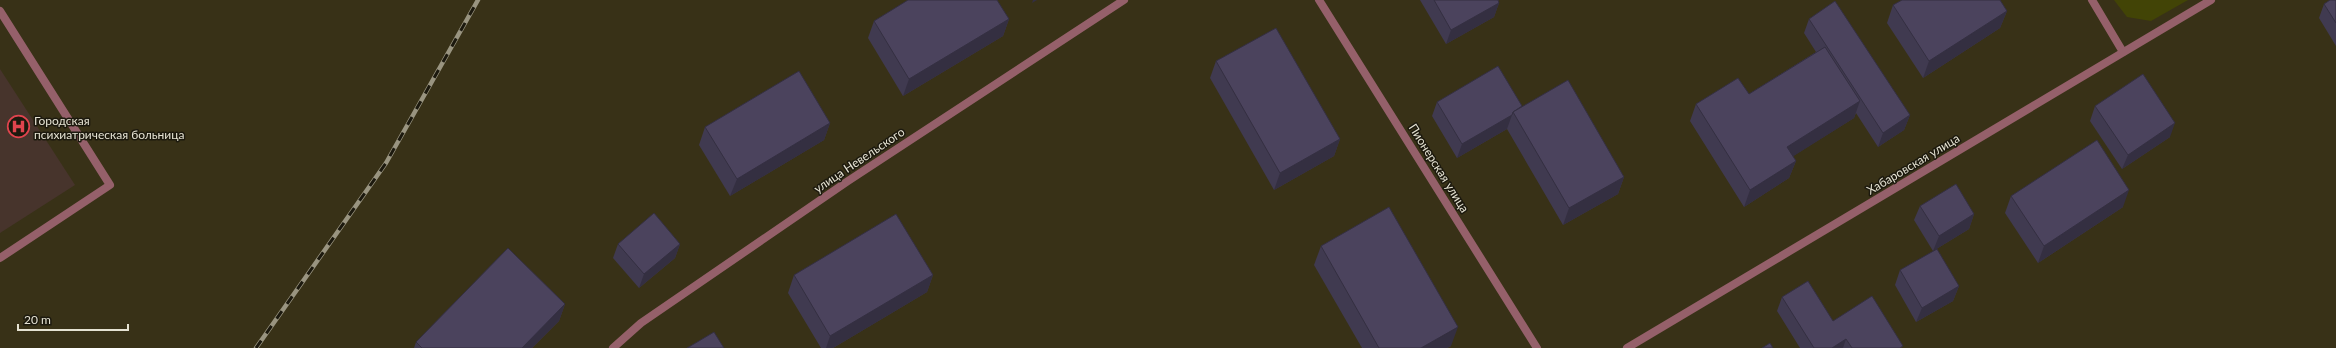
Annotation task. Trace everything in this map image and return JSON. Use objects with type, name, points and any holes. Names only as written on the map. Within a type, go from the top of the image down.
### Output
[{"type":"street","name":"улица Невельского","points":[[613,348],[642,323],[848,181],[1124,0]]},
{"type":"street","name":"Пионерская улица","points":[[1319,0],[1538,348]]},
{"type":"street","points":[[2092,0],[2123,52]]},
{"type":"street","name":"Хабаровская улица","points":[[1627,348],[2211,0]]},
{"type":"street","points":[[0,11],[110,185],[0,258]]},
{"type":"shaded area","points":[[2114,0],[2188,0],[2151,21],[2127,17]]},
{"type":"shaded area","name":"Городская психиатрическая больница","points":[[0,69],[75,185],[0,233]]},
{"type":"building","points":[[908,0],[997,0],[1009,19],[909,79],[874,21]]},
{"type":"building","points":[[1434,0],[1498,0],[1499,3],[1451,30]]},
{"type":"building","points":[[1902,0],[2000,0],[2007,11],[1929,61],[1893,5]]},
{"type":"building","points":[[2330,0],[2336,0],[2336,23],[2324,4]]},
{"type":"building","points":[[1835,1],[1910,115],[1883,133],[1809,19]]},
{"type":"building","points":[[1276,28],[1340,139],[1280,173],[1216,61]]},
{"type":"building","points":[[1825,47],[1860,101],[1787,147],[1796,161],[1750,190],[1696,104],[1738,78],[1749,94]]},
{"type":"building","points":[[1498,66],[1522,106],[1513,112],[1512,115],[1462,144],[1437,102]]},
{"type":"building","points":[[799,71],[830,123],[737,179],[705,127]]},
{"type":"building","points":[[2143,74],[2175,123],[2128,155],[2095,106]]},
{"type":"building","points":[[1568,80],[1624,177],[1569,208],[1513,112]]},
{"type":"building","points":[[2097,140],[2129,190],[2044,246],[2011,196]]},
{"type":"building","points":[[1956,184],[1974,214],[1939,236],[1920,206]]},
{"type":"building","points":[[1389,207],[1458,327],[1421,348],[1379,348],[1321,246]]},
{"type":"building","points":[[654,213],[680,244],[644,274],[618,244]]},
{"type":"building","points":[[896,214],[933,275],[830,336],[794,275]]},
{"type":"building","points":[[508,248],[565,304],[522,348],[422,348],[416,342]]},
{"type":"building","points":[[1937,249],[1959,286],[1922,308],[1900,270]]},
{"type":"building","points":[[1808,281],[1833,321],[1872,296],[1903,346],[1900,348],[1852,348],[1846,339],[1832,348],[1814,348],[1782,297]]},
{"type":"building","points":[[714,332],[724,348],[687,348]]},
{"type":"building","points":[[1770,343],[1773,348],[1762,348]]},
{"type":"railway","points":[[256,348],[386,163],[478,0]]},
{"type":"place","name":"Городская психиатрическая больница","points":[[19,127]]}]
